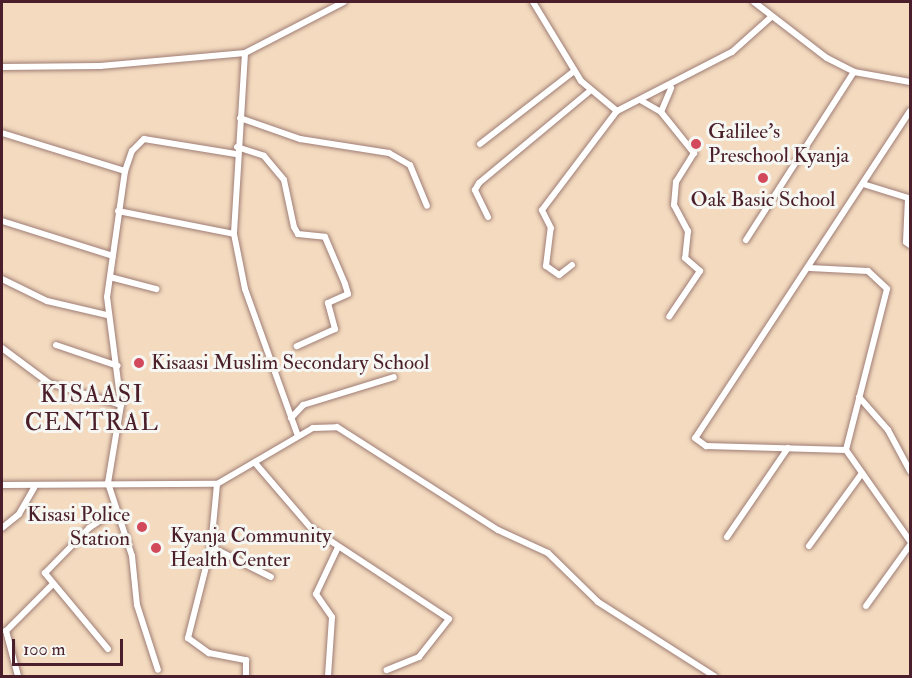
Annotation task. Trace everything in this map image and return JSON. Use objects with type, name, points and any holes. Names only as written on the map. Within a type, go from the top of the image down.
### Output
[{"type":"street","points":[[2,67],[100,66],[245,53],[344,2]]},
{"type":"street","points":[[533,2],[574,71],[591,92],[617,111]]},
{"type":"street","points":[[757,3],[770,18],[854,72],[910,82]]},
{"type":"street","points":[[572,265],[559,275],[546,266],[551,228],[542,210],[617,111],[671,88],[745,44],[770,18]]},
{"type":"street","points":[[245,53],[237,151],[234,234],[244,289],[298,436]]},
{"type":"street","points":[[480,144],[574,71]]},
{"type":"street","points":[[746,240],[854,72]]},
{"type":"street","points":[[661,112],[671,88]]},
{"type":"street","points":[[488,217],[475,190],[479,183],[591,92]]},
{"type":"street","points":[[642,101],[661,112],[694,153],[676,182],[674,205],[688,231],[685,258],[700,271],[669,317]]},
{"type":"street","points":[[846,450],[706,446],[694,438],[810,268],[910,111]]},
{"type":"street","points":[[240,118],[300,138],[389,153],[410,165],[427,206]]},
{"type":"street","points":[[2,133],[125,171]]},
{"type":"street","points":[[158,670],[137,605],[132,556],[108,483],[121,405],[118,366],[107,315],[110,277],[125,171],[132,151],[144,139],[264,156],[284,180],[294,227],[298,234],[325,237],[348,294],[328,303],[335,329],[297,346]]},
{"type":"street","points":[[863,184],[908,198],[906,242],[910,245]]},
{"type":"street","points":[[118,211],[234,234]]},
{"type":"street","points":[[2,221],[113,256]]},
{"type":"street","points":[[810,268],[868,271],[885,283],[886,296],[846,450],[910,543],[866,606]]},
{"type":"street","points":[[110,277],[156,289]]},
{"type":"street","points":[[2,279],[47,302],[107,315]]},
{"type":"street","points":[[56,345],[118,366]]},
{"type":"street","points":[[2,348],[50,383],[121,405]]},
{"type":"street","points":[[291,418],[303,405],[394,377]]},
{"type":"street","points":[[859,397],[888,430],[910,471]]},
{"type":"street","points":[[2,484],[34,488],[108,483],[217,484],[256,464],[298,436],[320,425],[348,432],[498,530],[548,553],[598,602],[714,676]]},
{"type":"street","points":[[727,537],[788,448]]},
{"type":"street","points":[[256,464],[302,519],[338,547],[450,619],[419,657],[387,670]]},
{"type":"street","points":[[809,546],[862,473]]},
{"type":"street","points":[[217,484],[211,547],[188,638],[209,653],[246,660],[246,676]]},
{"type":"street","points":[[2,528],[19,514],[34,488]]},
{"type":"street","points":[[108,649],[51,586],[48,566],[116,510]]},
{"type":"street","points":[[211,547],[271,577]]},
{"type":"street","points":[[328,676],[332,617],[316,594],[338,547]]},
{"type":"street","points":[[18,676],[6,631],[51,586]]},
{"type":"place","name":"Galilee's Preschool Kyanja","points":[[696,144]]},
{"type":"place","name":"Oak Basic School","points":[[763,178]]},
{"type":"place","name":"Kisaasi Muslim Secondary School","points":[[139,363]]},
{"type":"place","name":"Kisasi Police Station","points":[[142,527]]},
{"type":"place","name":"Kyanja Community Health Center","points":[[156,548]]},
{"type":"district","name":"KISAASI CENTRAL","points":[[92,409]]}]
